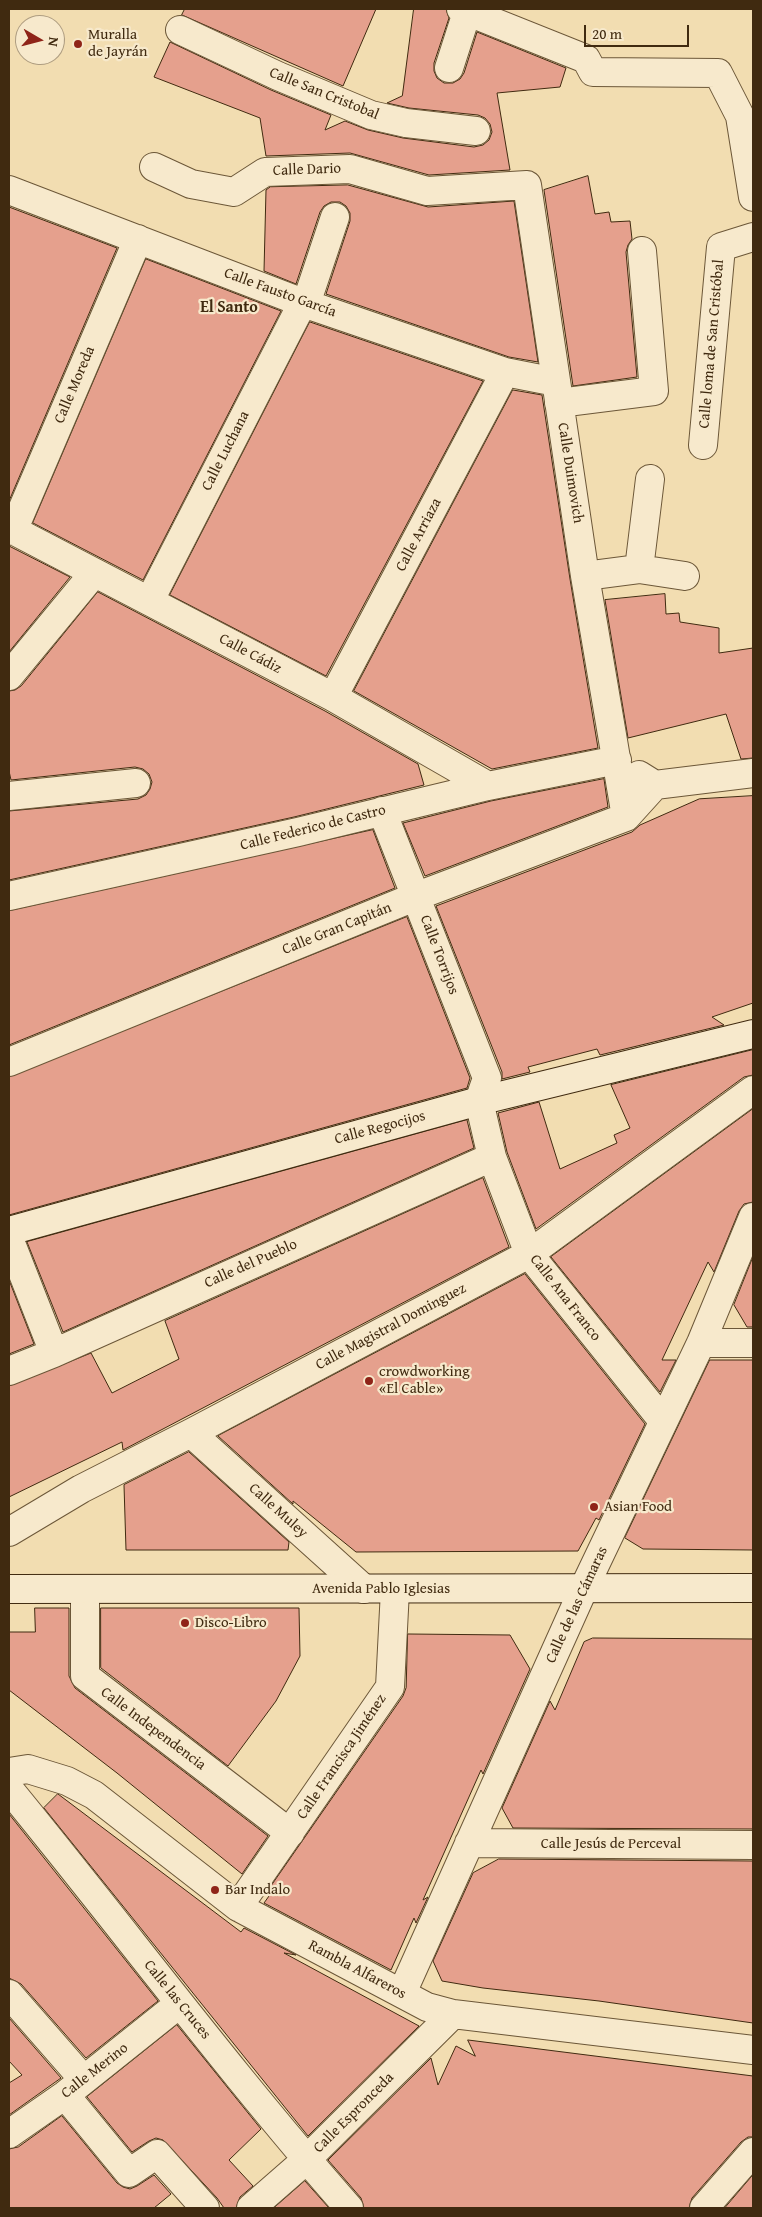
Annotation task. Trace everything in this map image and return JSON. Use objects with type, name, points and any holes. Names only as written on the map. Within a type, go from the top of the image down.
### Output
[{"type":"street","points":[[449,68],[466,9],[586,59],[593,72],[718,73],[740,116],[753,197]]},
{"type":"street","name":"Calle San Cristobal","points":[[180,30],[278,76],[371,115],[406,123],[476,130]]},
{"type":"street","name":"Calle Dario","points":[[154,167],[191,184],[234,192],[265,172],[350,169],[427,191],[528,185]]},
{"type":"street","name":"Calle Duimovich","points":[[528,185],[585,576],[626,817]]},
{"type":"street","name":"Calle Fausto García","points":[[9,190],[304,303],[558,392],[654,391],[642,251]]},
{"type":"street","name":"Calle Luchana","points":[[150,600],[304,303],[335,217]]},
{"type":"street","name":"Calle loma de San Cristóbal","points":[[702,446],[720,247],[753,237]]},
{"type":"street","name":"Calle Moreda","points":[[11,529],[138,239]]},
{"type":"street","name":"Calle Arriaza","points":[[333,698],[505,372]]},
{"type":"street","points":[[639,569],[650,479]]},
{"type":"street","name":"Calle Cádiz","points":[[11,529],[150,600],[333,698],[488,786]]},
{"type":"street","points":[[585,576],[639,569],[685,576]]},
{"type":"street","points":[[9,676],[94,573]]},
{"type":"street","points":[[616,760],[655,785],[753,773]]},
{"type":"street","name":"Calle Federico de Castro","points":[[9,896],[298,832],[488,786],[616,760]]},
{"type":"street","points":[[9,796],[136,783]]},
{"type":"street","name":"Calle Gran Capitán","points":[[9,1062],[417,896],[626,817],[655,785]]},
{"type":"street","name":"Calle Torrijos","points":[[382,811],[487,1078],[479,1101]]},
{"type":"street","name":"Calle Regocijos","points":[[9,1231],[479,1101],[753,1034]]},
{"type":"street","name":"Calle Magistral Dominguez","points":[[9,1532],[81,1489],[192,1433],[529,1254],[753,1090]]},
{"type":"street","name":"Calle Ana Franco","points":[[479,1101],[492,1156],[529,1254],[663,1421]]},
{"type":"street","name":"Calle del Pueblo","points":[[9,1371],[54,1353],[492,1156]]},
{"type":"street","name":"Calle de las Cámaras","points":[[402,1993],[583,1590],[700,1343],[753,1218]]},
{"type":"street","points":[[9,1238],[54,1353]]},
{"type":"street","points":[[700,1343],[753,1343]]},
{"type":"street","name":"Calle Muley","points":[[192,1433],[364,1589]]},
{"type":"street","name":"Avenida Pablo Iglesias","points":[[9,1589],[583,1590],[753,1588]]},
{"type":"street","name":"Calle Independencia","points":[[85,1590],[85,1676],[290,1834]]},
{"type":"street","name":"Calle Francisca Jiménez","points":[[238,1907],[390,1687],[395,1590]]},
{"type":"street","name":"Rambla Alfareros","points":[[9,1772],[28,1769],[67,1781],[94,1796],[238,1907],[427,2007],[453,2014],[753,2050]]},
{"type":"street","name":"Calle las Cruces","points":[[9,1789],[179,2004],[306,2160],[349,2208]]},
{"type":"street","name":"Calle Jesús de Perceval","points":[[469,1843],[753,1845]]},
{"type":"street","points":[[9,1994],[74,2088],[129,2173],[156,2154],[205,2208]]},
{"type":"street","name":"Calle Merino","points":[[9,2134],[74,2088],[179,2004]]},
{"type":"street","name":"Calle Espronceda","points":[[251,2208],[306,2160],[453,2014]]},
{"type":"street","points":[[704,2208],[753,2152]]},
{"type":"building","points":[[185,9],[376,9],[343,86],[182,15]]},
{"type":"building","points":[[414,9],[446,9],[449,18],[434,63],[434,71],[437,78],[444,83],[453,83],[460,79],[464,73],[477,32],[566,68],[560,87],[497,93],[510,170],[429,175],[350,153],[266,156],[260,118],[154,77],[170,42],[271,90],[331,115],[325,130],[345,121],[368,130],[403,138],[474,147],[483,145],[489,140],[492,132],[490,124],[485,118],[478,115],[409,108],[387,103],[402,96]]},
{"type":"building","points":[[588,176],[595,214],[609,212],[611,222],[630,221],[632,239],[626,252],[637,377],[573,386],[544,190]]},
{"type":"building","points":[[348,185],[428,207],[514,201],[538,362],[509,357],[326,294],[350,221],[350,213],[346,206],[340,202],[331,202],[324,206],[320,212],[296,284],[264,271],[266,190],[270,187]]},
{"type":"building","points":[[9,207],[117,248],[9,501]]},
{"type":"building","points":[[146,259],[281,311],[143,580],[33,523]]},
{"type":"building","points":[[310,322],[483,381],[326,676],[170,595]]},
{"type":"building","points":[[513,390],[542,395],[598,748],[492,769],[354,691]]},
{"type":"building","points":[[9,546],[70,577],[9,652]]},
{"type":"building","points":[[98,592],[325,711],[418,764],[424,785],[294,817],[9,880],[9,811],[138,799],[146,795],[150,789],[152,782],[149,774],[143,769],[135,767],[11,780],[9,771],[9,691],[21,686]]},
{"type":"building","points":[[665,594],[666,614],[679,613],[680,622],[719,628],[719,653],[753,648],[753,758],[741,759],[726,714],[628,738],[605,600]]},
{"type":"building","points":[[604,779],[608,807],[425,876],[403,823],[491,801]]},
{"type":"building","points":[[753,796],[753,1003],[712,1017],[724,1025],[600,1055],[597,1049],[528,1067],[530,1072],[502,1079],[502,1072],[436,906],[632,832],[640,825],[699,799]]},
{"type":"building","points":[[373,830],[395,888],[9,1045],[9,911]]},
{"type":"building","points":[[407,917],[470,1078],[467,1088],[9,1215],[9,1077]]},
{"type":"building","points":[[753,1050],[753,1075],[744,1077],[536,1229],[507,1152],[498,1113],[539,1102],[560,1169],[617,1143],[614,1135],[630,1128],[611,1085]]},
{"type":"building","points":[[753,1109],[753,1202],[744,1204],[739,1211],[714,1272],[708,1262],[662,1360],[676,1360],[660,1392],[551,1257]]},
{"type":"building","points":[[467,1120],[474,1148],[63,1332],[27,1242]]},
{"type":"building","points":[[483,1178],[509,1247],[123,1450],[122,1442],[9,1497],[9,1386],[91,1353],[112,1393],[179,1359],[165,1321]]},
{"type":"building","points":[[753,1257],[753,1327],[747,1327],[734,1305]]},
{"type":"building","points":[[525,1274],[645,1424],[599,1520],[596,1518],[578,1551],[356,1552],[293,1501],[293,1504],[218,1436]]},
{"type":"building","points":[[9,1280],[34,1344],[9,1354]]},
{"type":"building","points":[[710,1360],[753,1360],[753,1550],[643,1549],[625,1538]]},
{"type":"building","points":[[189,1452],[289,1542],[288,1550],[126,1550],[124,1485]]},
{"type":"building","points":[[35,1608],[69,1608],[69,1676],[75,1688],[268,1836],[242,1874],[117,1773],[9,1690],[9,1632],[35,1632]]},
{"type":"building","points":[[101,1608],[299,1608],[300,1656],[276,1701],[228,1766],[101,1668]]},
{"type":"building","points":[[408,1634],[510,1635],[530,1669],[483,1774],[481,1770],[423,1900],[428,1897],[416,1923],[414,1918],[391,1970],[264,1903],[269,1896],[266,1893],[403,1696],[406,1688]]},
{"type":"building","points":[[593,1638],[753,1639],[753,1829],[513,1828],[502,1808],[550,1701],[555,1710],[584,1642]]},
{"type":"building","points":[[58,1794],[241,1932],[244,1928],[296,1955],[284,1953],[419,2026],[308,2136],[44,1808]]},
{"type":"building","points":[[9,1814],[158,2001],[86,2058],[21,1984],[9,1978]]},
{"type":"building","points":[[499,1859],[753,1861],[753,2023],[442,1981],[433,1961],[473,1873]]},
{"type":"building","points":[[9,2018],[61,2078],[9,2115],[9,2083],[22,2075],[9,2061]]},
{"type":"building","points":[[177,2025],[261,2129],[229,2160],[253,2186],[240,2197],[236,2208],[224,2208],[163,2140],[156,2138],[132,2152],[87,2097]]},
{"type":"building","points":[[468,2040],[753,2076],[753,2137],[748,2137],[741,2142],[692,2198],[689,2208],[364,2208],[361,2198],[328,2160],[431,2058],[438,2085],[456,2046],[475,2056]]},
{"type":"building","points":[[62,2116],[117,2183],[130,2189],[154,2175],[171,2194],[154,2208],[9,2208],[9,2149],[18,2147]]},
{"type":"building","points":[[753,2175],[753,2208],[725,2208]]},
{"type":"building","points":[[305,2181],[329,2208],[274,2208]]},
{"type":"place","name":"Muralla de Jayrán","points":[[78,44]]},
{"type":"place","name":"crowdworking «El Cable»","points":[[369,1381]]},
{"type":"place","name":"Asian Food","points":[[594,1507]]},
{"type":"place","name":"Disco-Libro","points":[[185,1623]]},
{"type":"place","name":"Bar Indalo","points":[[215,1890]]},
{"type":"district","name":"El Santo","points":[[229,308]]}]
